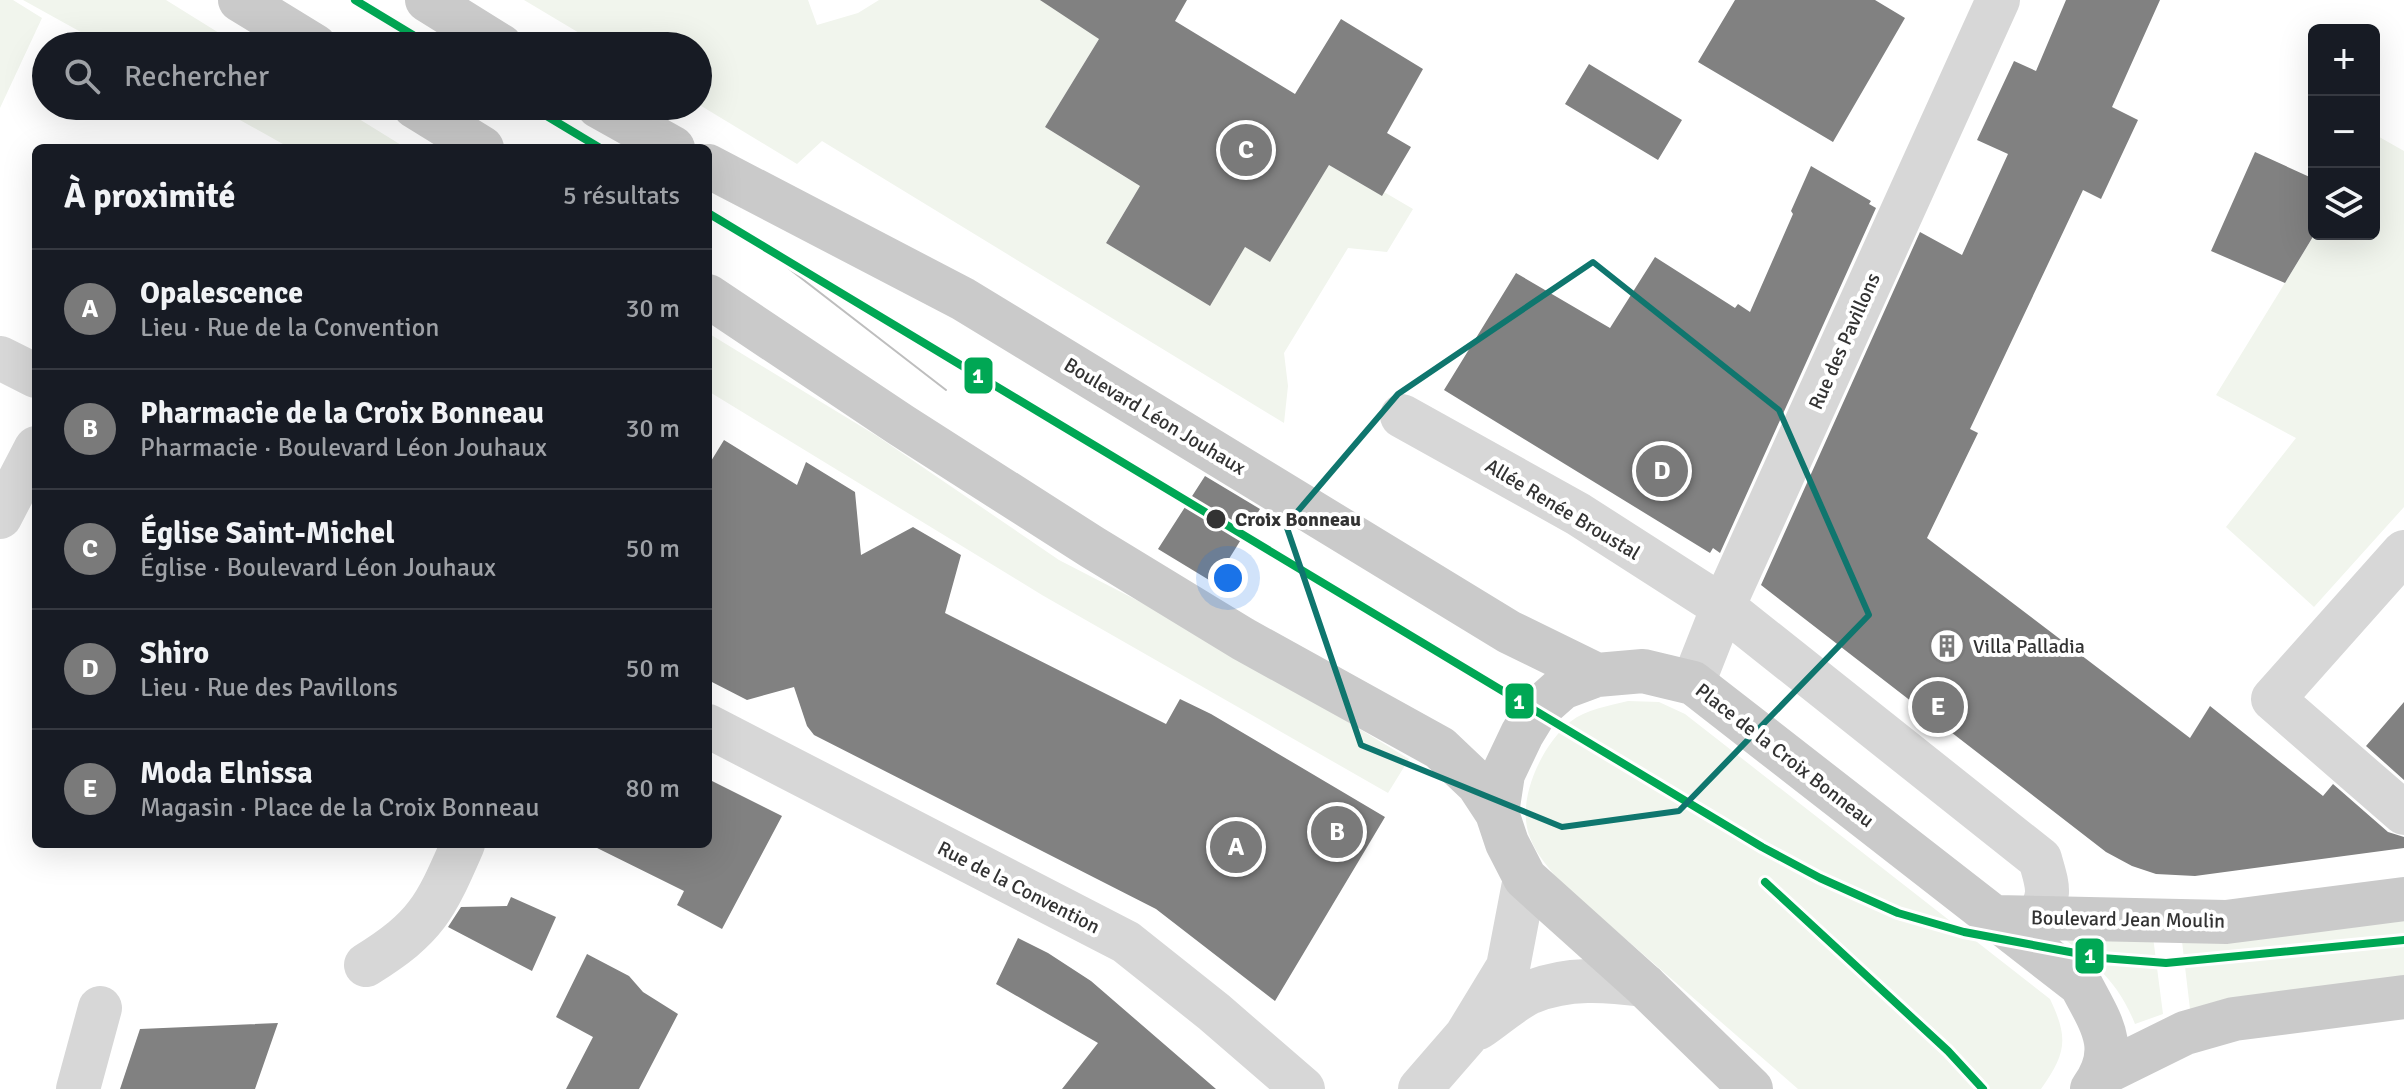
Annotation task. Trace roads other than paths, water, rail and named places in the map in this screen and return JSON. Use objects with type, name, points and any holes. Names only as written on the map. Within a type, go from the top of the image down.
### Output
[{"type":"main road","points":[[240,0],[292,32]]},
{"type":"main road","points":[[427,0],[478,32]]},
{"type":"main road","points":[[437,120],[476,144]]},
{"type":"main road","points":[[623,120],[666,144]]},
{"type":"main road","name":"Boulevard Léon Jouhaux","points":[[712,168],[963,299],[1509,632],[1597,675]]},
{"type":"main road","points":[[712,299],[1092,547],[1243,639],[1440,748],[1478,784],[1497,813]]},
{"type":"main road","name":"Place de la Croix Bonneau","points":[[1751,1089],[1644,985],[1525,878],[1507,843],[1497,813],[1503,774],[1536,711],[1562,688],[1597,675],[1643,671],[1693,683],[2015,917],[2081,985],[2107,1034],[2098,1081]]},
{"type":"main road","name":"Boulevard Jean Moulin","points":[[2015,917],[2226,922],[2404,899]]},
{"type":"main road","points":[[2098,1081],[2175,1037],[2234,1019],[2404,997]]},
{"type":"street","name":"Rue des Pavillons","points":[[1693,683],[1723,607],[1998,0]]},
{"type":"street","points":[[0,358],[32,374]]},
{"type":"street","name":"Allée Renée Broustal","points":[[1402,416],[1578,514],[1723,607],[2040,859],[2048,889],[2047,903],[2015,917]]},
{"type":"street","points":[[0,517],[32,456]]},
{"type":"street","points":[[2404,552],[2273,699],[2404,813]]},
{"type":"street","name":"Rue de la Convention","points":[[712,728],[1126,942],[1303,1089]]},
{"type":"street","points":[[366,965],[400,944],[419,926],[441,894],[461,848]]},
{"type":"street","points":[[1420,1089],[1466,1036],[1508,967],[1525,878]]},
{"type":"street","points":[[1466,1036],[1530,993],[1568,983],[1603,980],[1644,985]]},
{"type":"street","points":[[78,1089],[100,1008]]},
{"type":"tram line","points":[[748,237],[946,390]]},
{"type":"place","name":"Église Saint-Michel","points":[[1246,150]]},
{"type":"place","name":"Shiro","points":[[1662,471]]},
{"type":"place","name":"Croix Bonneau","points":[[1216,519]]},
{"type":"place","name":"Villa Palladia","points":[[1947,646]]},
{"type":"place","name":"Moda Elnissa","points":[[1938,707]]},
{"type":"place","name":"Pharmacie de la Croix Bonneau","points":[[1337,832]]},
{"type":"place","name":"Opalescence","points":[[1236,847]]}]
